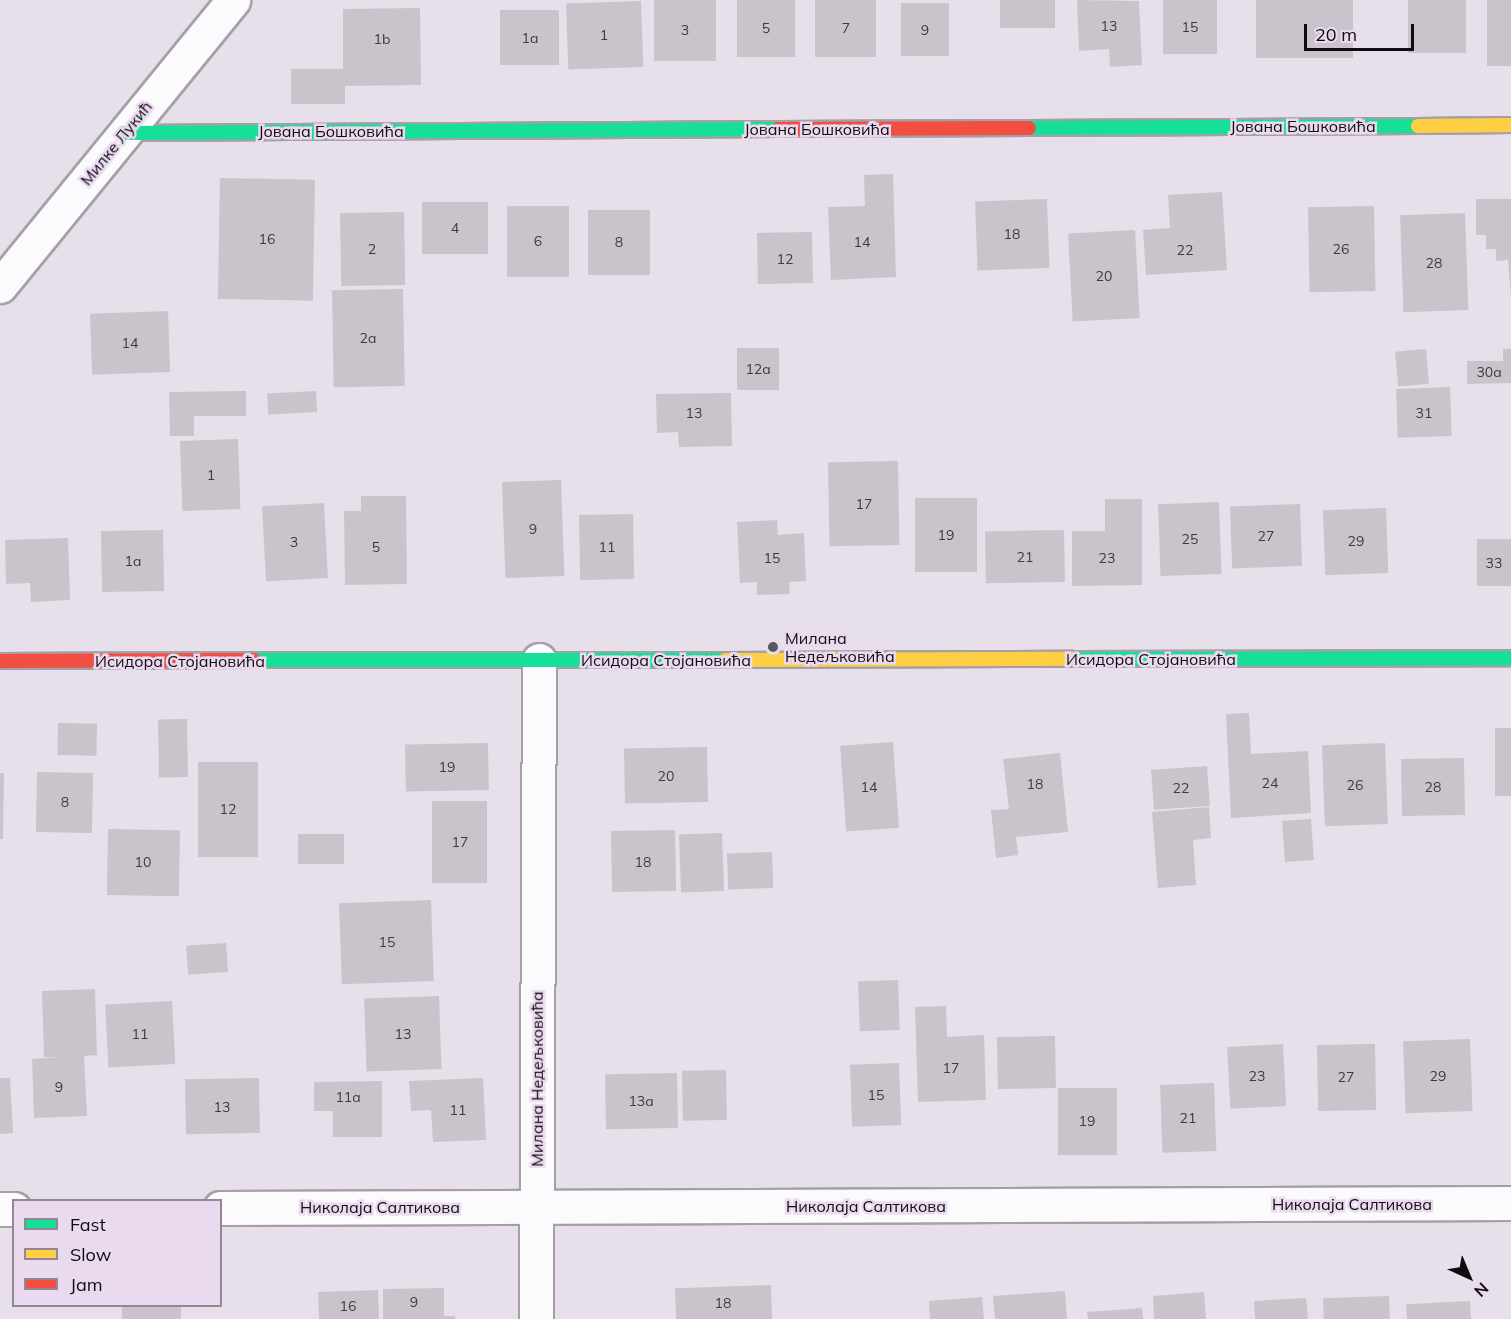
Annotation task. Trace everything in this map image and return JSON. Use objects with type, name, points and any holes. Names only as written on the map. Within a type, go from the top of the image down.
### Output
[{"type":"street","name":"Милке Лукић","points":[[0,286],[233,0]]},
{"type":"street","name":"Јована Бошковића","points":[[124,133],[1511,125]]},
{"type":"street","name":"Исидора Стојановића","points":[[0,661],[1511,657]]},
{"type":"street","name":"Милана Недељковића","points":[[536,1319],[539,660]]},
{"type":"street","name":"Николаја Салтикова","points":[[222,1208],[1511,1203]]},
{"type":"building","points":[[654,0],[716,0],[716,61],[654,61]]},
{"type":"building","points":[[737,0],[795,0],[795,57],[737,57]]},
{"type":"building","points":[[815,0],[876,0],[876,57],[815,57]]},
{"type":"building","points":[[1000,0],[1055,0],[1055,28],[1000,28]]},
{"type":"building","points":[[1077,0],[1139,1],[1142,65],[1110,67],[1109,49],[1079,51]]},
{"type":"building","points":[[1163,0],[1217,0],[1217,54],[1163,54]]},
{"type":"building","points":[[1256,0],[1353,0],[1353,58],[1256,58]]},
{"type":"building","points":[[1408,0],[1466,0],[1466,53],[1408,53]]},
{"type":"building","points":[[1487,0],[1511,0],[1511,66],[1487,66]]},
{"type":"building","points":[[641,1],[643,67],[568,70],[566,4]]},
{"type":"building","points":[[901,3],[949,3],[949,56],[901,56]]},
{"type":"building","points":[[420,8],[421,85],[345,86],[345,104],[291,104],[291,69],[343,69],[343,9]]},
{"type":"building","points":[[500,10],[559,10],[559,65],[500,65]]},
{"type":"building","points":[[893,174],[896,277],[831,280],[828,207],[865,206],[864,175]]},
{"type":"building","points":[[220,178],[315,180],[313,301],[218,299]]},
{"type":"building","points":[[1222,192],[1227,270],[1146,275],[1143,230],[1170,228],[1168,195]]},
{"type":"building","points":[[1047,199],[1049,268],[977,270],[975,202]]},
{"type":"building","points":[[1476,199],[1511,199],[1511,297],[1508,260],[1496,261],[1496,249],[1486,249],[1486,235],[1476,235]]},
{"type":"building","points":[[422,202],[488,202],[488,254],[422,254]]},
{"type":"building","points":[[507,206],[569,206],[569,277],[507,277]]},
{"type":"building","points":[[1374,206],[1375,291],[1309,292],[1308,207]]},
{"type":"building","points":[[588,210],[650,210],[650,275],[588,275]]},
{"type":"building","points":[[404,212],[405,285],[341,286],[340,213]]},
{"type":"building","points":[[1465,213],[1468,310],[1403,312],[1400,215]]},
{"type":"building","points":[[1135,230],[1140,318],[1073,321],[1068,234]]},
{"type":"building","points":[[812,232],[813,283],[758,284],[757,233]]},
{"type":"building","points":[[403,289],[405,386],[334,387],[332,290]]},
{"type":"building","points":[[168,311],[170,372],[92,375],[90,314]]},
{"type":"building","points":[[737,348],[779,348],[779,390],[737,390]]},
{"type":"building","points":[[1426,349],[1429,384],[1398,387],[1395,352]]},
{"type":"building","points":[[1503,349],[1511,349],[1511,383],[1467,384],[1467,361],[1503,361]]},
{"type":"building","points":[[1450,387],[1452,436],[1398,438],[1396,389]]},
{"type":"building","points":[[246,391],[246,416],[194,416],[194,436],[170,436],[169,392]]},
{"type":"building","points":[[316,391],[317,412],[268,415],[267,394]]},
{"type":"building","points":[[731,393],[732,446],[679,447],[678,432],[657,433],[656,394]]},
{"type":"building","points":[[238,439],[240,509],[182,511],[180,441]]},
{"type":"building","points":[[898,461],[899,545],[829,546],[828,462]]},
{"type":"building","points":[[561,480],[564,576],[505,578],[502,482]]},
{"type":"building","points":[[361,496],[406,496],[407,584],[345,585],[344,511],[361,511]]},
{"type":"building","points":[[915,498],[977,498],[977,572],[915,572]]},
{"type":"building","points":[[1105,499],[1142,499],[1142,585],[1072,586],[1072,531],[1105,531]]},
{"type":"building","points":[[1219,502],[1222,574],[1161,576],[1158,504]]},
{"type":"building","points":[[324,503],[328,578],[266,581],[262,506]]},
{"type":"building","points":[[1300,504],[1302,566],[1232,568],[1230,506]]},
{"type":"building","points":[[1386,508],[1388,573],[1325,575],[1323,510]]},
{"type":"building","points":[[633,514],[634,579],[580,580],[579,515]]},
{"type":"building","points":[[777,520],[778,535],[804,533],[806,581],[789,582],[790,594],[757,595],[757,582],[740,583],[737,522]]},
{"type":"building","points":[[163,530],[164,591],[102,592],[101,531]]},
{"type":"building","points":[[1064,530],[1065,582],[986,583],[985,531]]},
{"type":"building","points":[[68,538],[70,600],[31,602],[30,583],[6,584],[5,540]]},
{"type":"building","points":[[1477,539],[1511,539],[1511,586],[1477,586]]},
{"type":"building","points":[[1249,713],[1251,754],[1308,751],[1311,813],[1231,818],[1226,714]]},
{"type":"building","points":[[187,719],[188,777],[159,777],[158,720]]},
{"type":"building","points":[[58,723],[97,724],[96,756],[57,755]]},
{"type":"building","points":[[1495,728],[1511,728],[1511,796],[1495,796]]},
{"type":"building","points":[[893,742],[899,828],[846,831],[840,746]]},
{"type":"building","points":[[488,743],[489,790],[406,791],[405,744]]},
{"type":"building","points":[[1385,743],[1388,824],[1325,826],[1322,745]]},
{"type":"building","points":[[707,747],[708,802],[625,803],[624,748]]},
{"type":"building","points":[[1060,753],[1068,832],[1016,837],[1018,855],[996,858],[991,810],[1009,809],[1003,759]]},
{"type":"building","points":[[1464,758],[1465,815],[1402,816],[1401,759]]},
{"type":"building","points":[[198,762],[258,762],[258,857],[198,857]]},
{"type":"building","points":[[1207,766],[1210,806],[1154,810],[1151,770]]},
{"type":"building","points":[[37,772],[93,773],[92,833],[36,832]]},
{"type":"building","points":[[0,773],[4,773],[3,839],[0,839]]},
{"type":"building","points":[[432,801],[487,801],[487,883],[432,883]]},
{"type":"building","points":[[1209,807],[1211,838],[1193,840],[1196,885],[1158,888],[1152,812]]},
{"type":"building","points":[[1311,819],[1314,860],[1285,862],[1282,821]]},
{"type":"building","points":[[108,829],[180,830],[179,896],[107,895]]},
{"type":"building","points":[[675,830],[676,891],[612,892],[611,831]]},
{"type":"building","points":[[722,833],[724,891],[681,892],[679,835]]},
{"type":"building","points":[[298,834],[344,834],[344,864],[298,864]]},
{"type":"building","points":[[772,852],[773,888],[728,890],[727,854]]},
{"type":"building","points":[[431,900],[434,981],[342,984],[339,903]]},
{"type":"building","points":[[226,943],[228,972],[188,975],[186,946]]},
{"type":"building","points":[[898,980],[900,1030],[860,1031],[858,981]]},
{"type":"building","points":[[95,989],[97,1055],[84,1056],[87,1116],[34,1118],[32,1059],[60,1057],[44,1057],[42,991]]},
{"type":"building","points":[[439,996],[442,1069],[367,1072],[364,999]]},
{"type":"building","points":[[172,1001],[175,1064],[108,1067],[105,1005]]},
{"type":"building","points":[[946,1006],[947,1037],[984,1035],[986,1100],[918,1102],[915,1007]]},
{"type":"building","points":[[1055,1036],[1056,1088],[998,1089],[997,1037]]},
{"type":"building","points":[[1470,1039],[1473,1111],[1406,1113],[1403,1041]]},
{"type":"building","points":[[1283,1044],[1286,1106],[1230,1109],[1227,1047]]},
{"type":"building","points":[[1375,1044],[1376,1110],[1318,1111],[1317,1045]]},
{"type":"building","points":[[899,1063],[901,1125],[852,1127],[850,1065]]},
{"type":"building","points":[[726,1070],[727,1120],[683,1121],[682,1071]]},
{"type":"building","points":[[677,1073],[678,1128],[606,1129],[605,1074]]},
{"type":"building","points":[[0,1078],[10,1078],[13,1133],[0,1134]]},
{"type":"building","points":[[259,1078],[260,1133],[186,1134],[185,1079]]},
{"type":"building","points":[[483,1078],[486,1140],[433,1142],[431,1110],[411,1111],[409,1081]]},
{"type":"building","points":[[382,1081],[382,1137],[333,1137],[333,1111],[314,1111],[314,1082]]},
{"type":"building","points":[[1214,1083],[1216,1151],[1162,1153],[1160,1085]]},
{"type":"building","points":[[1058,1088],[1117,1088],[1117,1155],[1058,1155]]},
{"type":"building","points":[[771,1285],[772,1319],[676,1319],[675,1288]]},
{"type":"building","points":[[444,1288],[444,1316],[455,1316],[455,1319],[383,1319],[383,1289]]},
{"type":"building","points":[[378,1290],[379,1319],[319,1319],[318,1292]]},
{"type":"building","points":[[1065,1291],[1067,1319],[995,1319],[993,1296]]},
{"type":"building","points":[[1204,1292],[1206,1319],[1154,1319],[1153,1296]]},
{"type":"building","points":[[1389,1296],[1390,1319],[1324,1319],[1323,1298]]},
{"type":"building","points":[[982,1297],[984,1319],[930,1319],[929,1301]]},
{"type":"building","points":[[1306,1298],[1308,1319],[1255,1319],[1254,1301]]},
{"type":"building","points":[[1470,1301],[1471,1319],[1407,1319],[1406,1304]]},
{"type":"building","points":[[122,1307],[181,1307],[181,1319],[122,1319]]},
{"type":"building","points":[[1142,1308],[1143,1319],[1088,1319],[1087,1312]]},
{"type":"traffic: fast","points":[[1029,128],[1418,126]]},
{"type":"traffic: fast","points":[[124,133],[778,129]]},
{"type":"traffic: fast","points":[[1073,659],[1511,658]]},
{"type":"traffic: fast","points":[[254,660],[725,660]]},
{"type":"traffic: slow","points":[[1418,126],[1511,125]]},
{"type":"traffic: slow","points":[[725,660],[1073,659]]},
{"type":"traffic: jam","points":[[778,129],[1029,128]]},
{"type":"traffic: jam","points":[[0,661],[254,660]]},
{"type":"place","name":"Милана Недељковића","points":[[773,647]]}]
